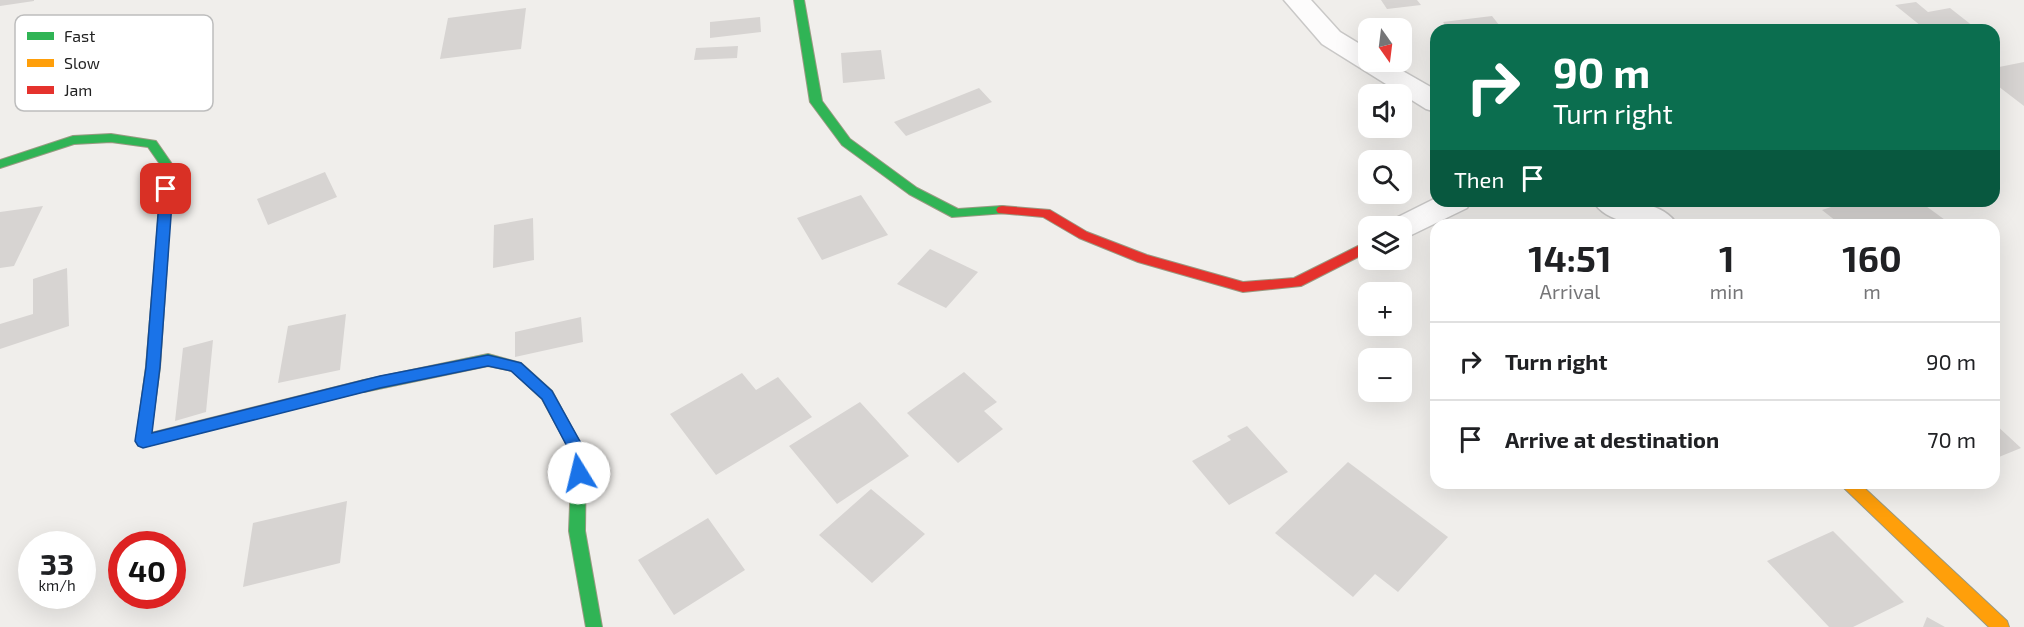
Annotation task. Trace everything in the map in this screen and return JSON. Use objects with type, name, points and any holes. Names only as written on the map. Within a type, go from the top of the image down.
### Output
[{"type":"street","points":[[799,0],[816,102],[846,141],[913,191],[956,214],[1001,210],[1046,213],[1083,235],[1143,259],[1243,287],[1296,283],[1358,251]]},
{"type":"street","points":[[1297,0],[1332,38],[1358,55]]},
{"type":"street","points":[[1385,72],[1430,100]]},
{"type":"street","points":[[0,164],[73,140],[111,138],[152,144],[168,167],[153,367],[143,441],[380,382],[488,360],[516,367],[547,395],[579,454],[577,531],[594,627]]},
{"type":"street","points":[[1412,223],[1444,207]]},
{"type":"street","points":[[1622,207],[1648,219]]},
{"type":"street","points":[[1856,489],[2001,627]]},
{"type":"building","points":[[0,0],[34,0],[34,1],[0,6]]},
{"type":"building","points":[[1381,0],[1417,0],[1421,5],[1387,9]]},
{"type":"building","points":[[1916,2],[1928,12],[1950,8],[1970,24],[1919,24],[1895,5]]},
{"type":"building","points":[[526,8],[521,49],[440,59],[448,18]]},
{"type":"building","points":[[1492,16],[1498,24],[1444,24],[1443,22]]},
{"type":"building","points":[[760,17],[761,32],[710,38],[710,22]]},
{"type":"building","points":[[738,46],[737,58],[694,60],[696,48]]},
{"type":"building","points":[[881,50],[885,79],[843,83],[841,53]]},
{"type":"building","points":[[2024,62],[2024,106],[2000,88],[2000,67]]},
{"type":"building","points":[[979,88],[992,102],[906,136],[894,122]]},
{"type":"building","points":[[325,172],[337,197],[268,225],[257,199]]},
{"type":"building","points":[[861,195],[888,235],[822,260],[797,218]]},
{"type":"building","points":[[43,206],[14,266],[0,268],[0,212]]},
{"type":"building","points":[[1831,207],[1927,207],[1944,219],[1833,219],[1822,210]]},
{"type":"building","points":[[533,218],[534,260],[493,268],[494,225]]},
{"type":"building","points":[[930,249],[978,272],[946,308],[897,284]]},
{"type":"building","points":[[67,268],[69,326],[0,349],[0,324],[33,314],[33,279]]},
{"type":"building","points":[[346,314],[340,370],[278,383],[288,326]]},
{"type":"building","points":[[581,317],[583,342],[515,357],[515,332]]},
{"type":"building","points":[[213,340],[206,412],[175,421],[183,348]]},
{"type":"building","points":[[964,372],[997,402],[984,411],[1003,429],[958,463],[907,413]]},
{"type":"building","points":[[742,373],[756,390],[778,377],[812,417],[716,475],[670,414]]},
{"type":"building","points":[[860,402],[909,456],[837,504],[789,446]]},
{"type":"building","points":[[1247,426],[1288,472],[1229,505],[1192,461],[1231,440],[1227,436]]},
{"type":"building","points":[[2000,429],[2021,448],[2000,457]]},
{"type":"building","points":[[1348,462],[1448,537],[1398,592],[1375,574],[1353,597],[1275,533]]},
{"type":"building","points":[[871,489],[925,534],[872,583],[819,535]]},
{"type":"building","points":[[347,501],[340,563],[243,587],[253,523]]},
{"type":"building","points":[[708,518],[745,570],[674,615],[638,560]]},
{"type":"building","points":[[1833,531],[1904,602],[1853,627],[1829,627],[1767,561]]},
{"type":"building","points":[[1927,617],[1945,627],[1923,627]]},
{"type":"traffic: fast","points":[[799,0],[816,102],[846,142],[913,191],[956,214],[1002,210]]},
{"type":"traffic: fast","points":[[0,164],[73,140],[111,138],[152,144],[168,167],[162,248]]},
{"type":"traffic: fast","points":[[364,386],[488,360],[516,367],[547,395],[579,454],[577,531],[594,627]]},
{"type":"traffic: slow","points":[[1855,489],[2001,627]]},
{"type":"traffic: jam","points":[[1002,210],[1046,213],[1083,235],[1143,259],[1243,287],[1296,283],[1358,251]]},
{"type":"traffic: jam","points":[[162,248],[153,367],[143,441],[364,386]]},
{"type":"route","points":[[166,189],[153,367],[143,441],[380,382],[488,360],[516,367],[547,395],[579,454],[579,473]]}]
